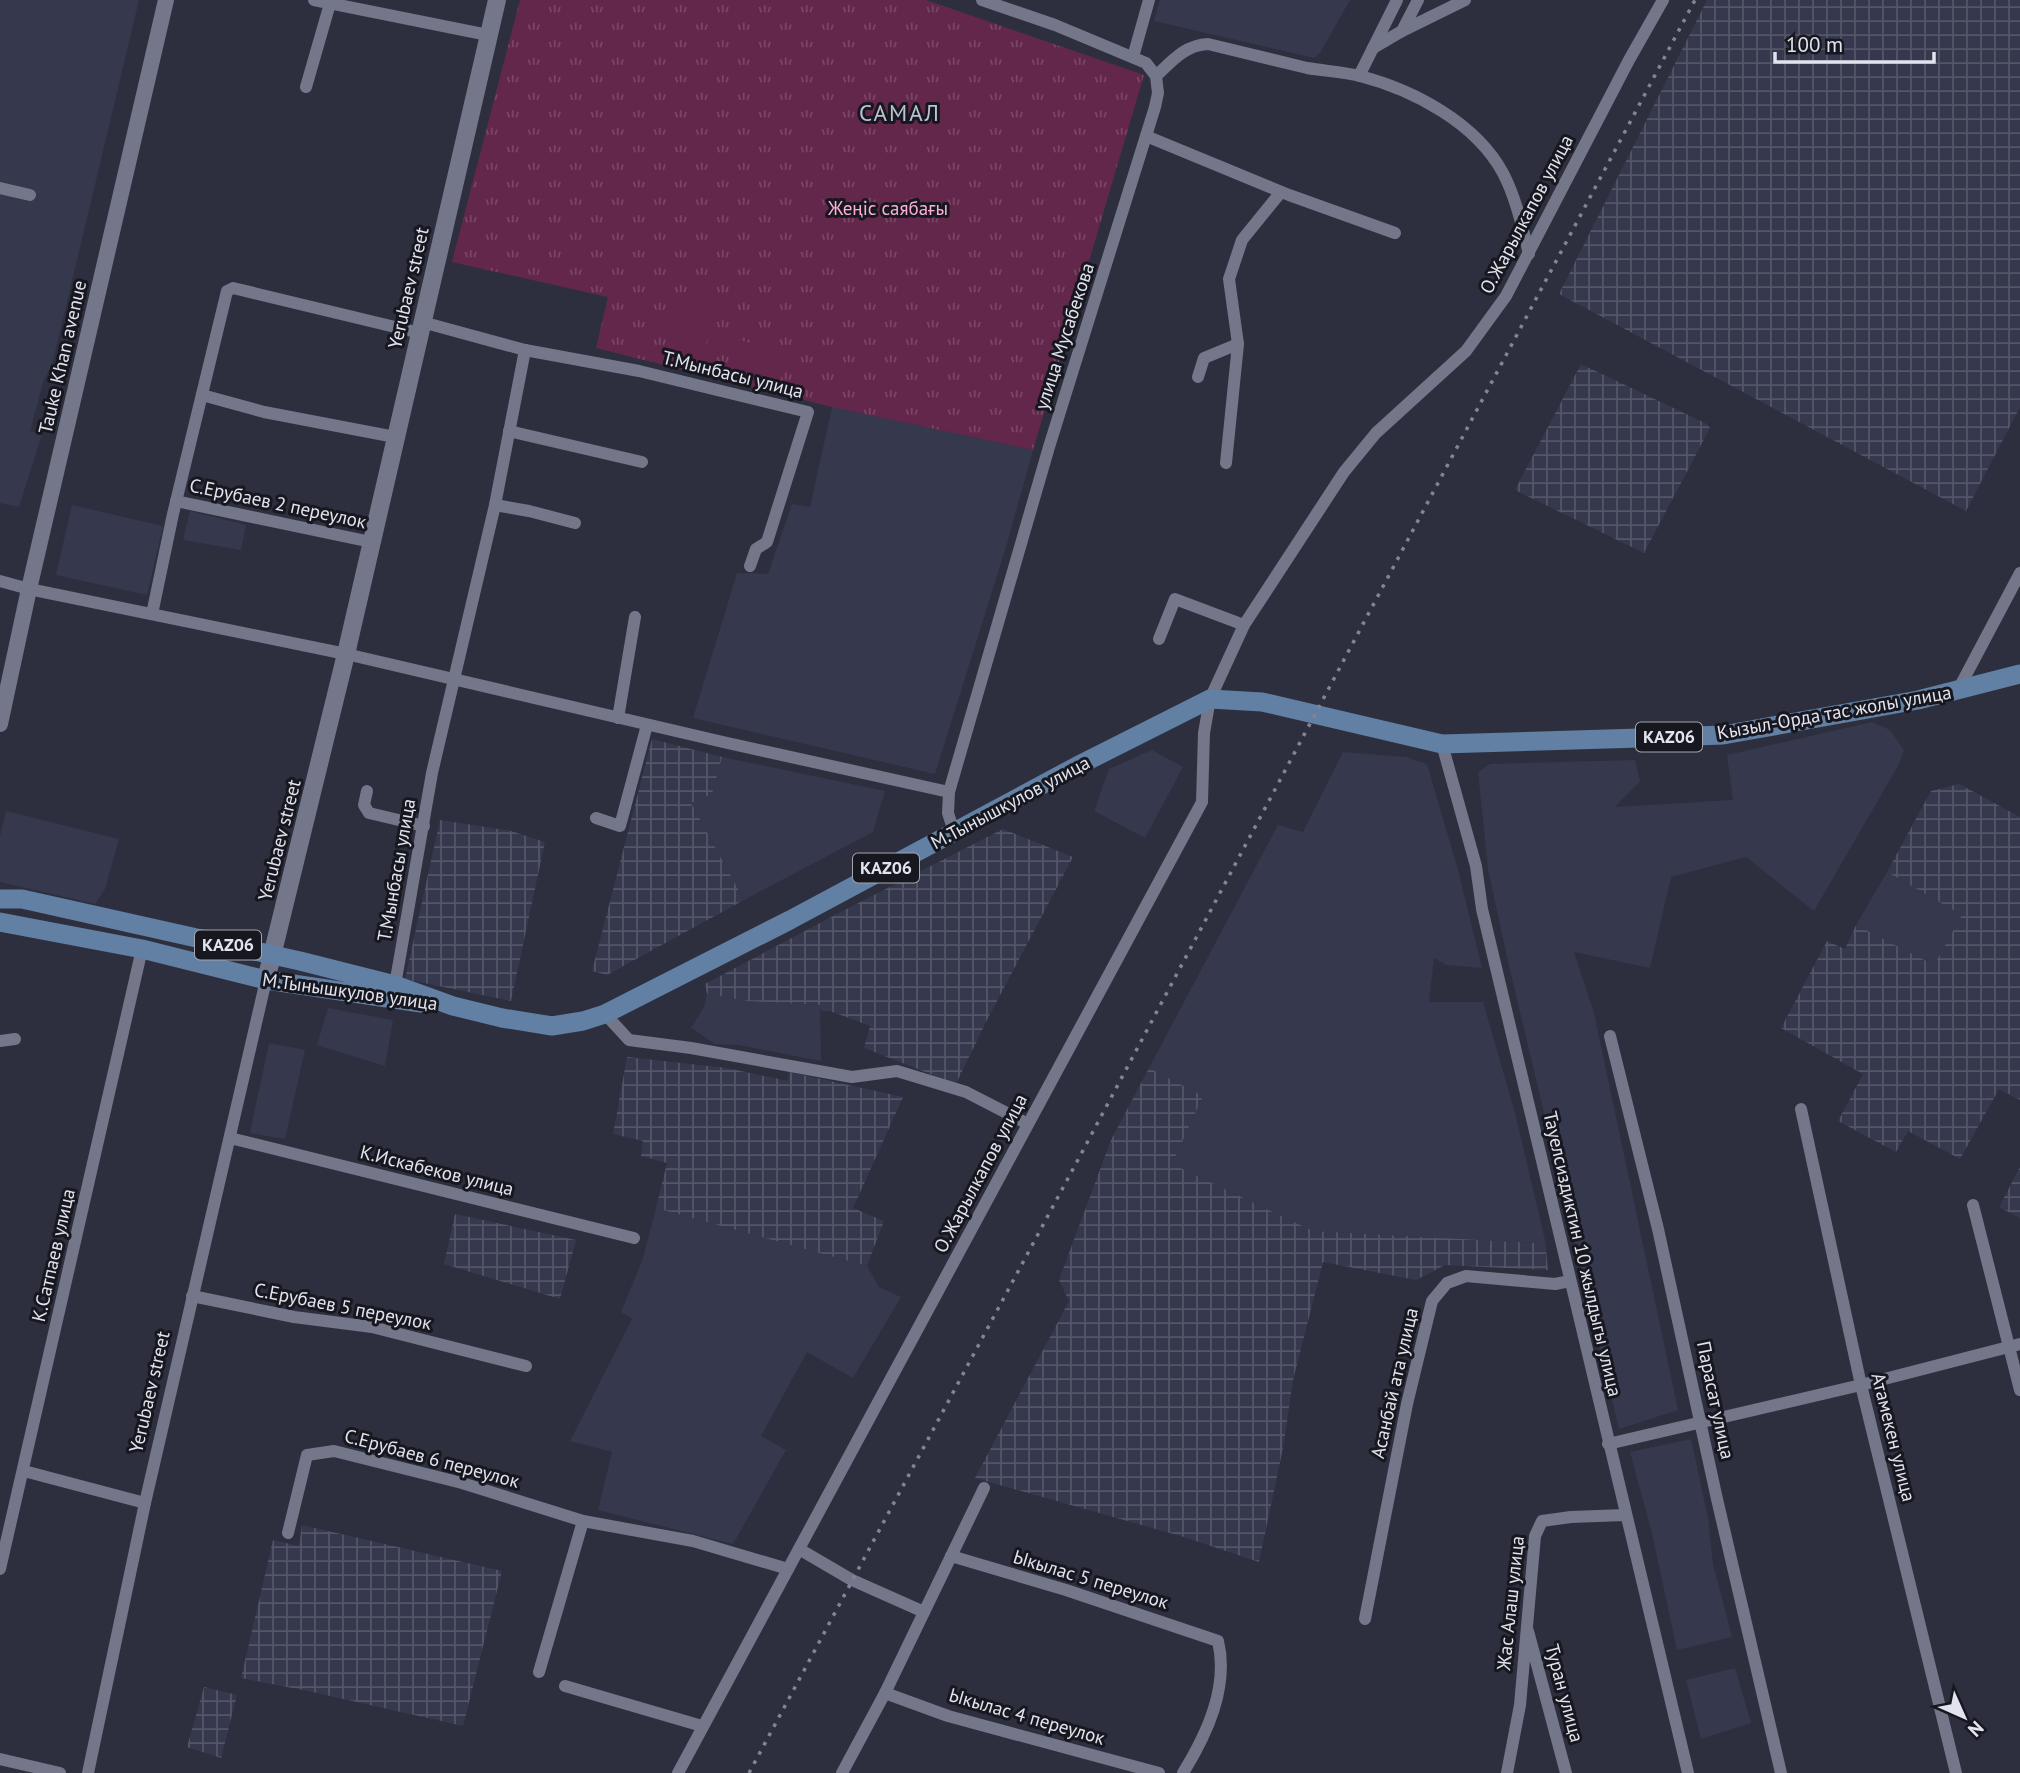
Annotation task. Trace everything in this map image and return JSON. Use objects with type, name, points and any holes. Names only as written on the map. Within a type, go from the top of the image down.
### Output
[{"type":"main road","name":"Yerubaev street","points":[[266,980],[346,653],[497,0]]},
{"type":"main road","name":"Кызыл-Орда тас жолы улица","points":[[1210,699],[1262,702],[1443,744],[1723,735],[1918,700],[2020,674]]},
{"type":"main road","name":"М.Тынышкулов улица","points":[[0,899],[22,899],[272,955],[395,985],[453,1006],[502,1018],[552,1026],[583,1021],[605,1014],[790,920],[1077,766],[1210,699]]},
{"type":"main road","name":"М.Тынышкулов улица","points":[[0,922],[142,949],[266,980],[372,997],[453,1006]]},
{"type":"street","name":"Tauke Khan avenue","points":[[0,724],[166,0]]},
{"type":"street","points":[[314,0],[488,35]]},
{"type":"street","points":[[982,0],[1055,24],[1133,57],[1146,63],[1156,76],[1195,44],[1208,44],[1310,68],[1359,76],[1394,88],[1445,113],[1476,135],[1502,172],[1516,204],[1529,254]]},
{"type":"street","points":[[1133,57],[1149,0]]},
{"type":"street","points":[[1359,76],[1397,0]]},
{"type":"street","points":[[1402,31],[1418,0]]},
{"type":"street","points":[[1373,48],[1465,0]]},
{"type":"street","name":"О.Жарылкапов улица","points":[[678,1773],[1202,802],[1204,733],[1210,699],[1244,625],[1344,472],[1376,433],[1466,351],[1506,296],[1663,0]]},
{"type":"street","points":[[306,87],[331,2]]},
{"type":"street","name":"улица Мусабекова","points":[[949,792],[1056,424],[1146,136],[1158,93],[1156,76]]},
{"type":"street","points":[[1146,136],[1395,233]]},
{"type":"street","points":[[0,188],[30,195]]},
{"type":"street","points":[[1226,463],[1238,344],[1229,279],[1242,240],[1282,191]]},
{"type":"street","name":"Т.Мынбасы улица","points":[[202,395],[227,291],[230,289],[639,371],[808,412],[767,542],[756,549],[750,566]]},
{"type":"street","points":[[1198,377],[1204,358],[1238,344]]},
{"type":"street","name":"Т.Мынбасы улица","points":[[395,985],[432,774],[495,505],[525,350]]},
{"type":"street","points":[[152,614],[202,395],[264,412],[396,437]]},
{"type":"street","points":[[509,431],[642,463]]},
{"type":"street","name":"С.Ерубаев 2 переулок","points":[[176,501],[371,542]]},
{"type":"street","points":[[495,505],[575,523]]},
{"type":"street","points":[[1958,690],[2020,573]]},
{"type":"street","points":[[0,582],[346,653],[647,725],[949,792],[948,813],[954,832]]},
{"type":"street","points":[[1159,639],[1175,599],[1244,625]]},
{"type":"street","points":[[618,718],[635,617]]},
{"type":"street","points":[[596,818],[620,826],[647,725]]},
{"type":"street","name":"Тауелсиздиктин 10 жылдыгы улица","points":[[1443,744],[1476,866],[1482,909],[1688,1773]]},
{"type":"street","points":[[367,791],[364,805],[369,813],[424,826]]},
{"type":"street","name":"К.Сатпаев улица","points":[[0,1569],[142,949]]},
{"type":"street","name":"Yerubaev street","points":[[88,1773],[145,1503],[266,980]]},
{"type":"street","points":[[605,1014],[629,1040],[691,1048],[852,1077],[897,1071],[966,1092],[1028,1124]]},
{"type":"street","name":"Парасат улица","points":[[1610,1037],[1658,1229],[1780,1773]]},
{"type":"street","points":[[0,1041],[15,1039]]},
{"type":"street","name":"Атамекен улица","points":[[1801,1109],[1861,1385],[1956,1773]]},
{"type":"street","name":"К.Искабеков улица","points":[[230,1138],[634,1238]]},
{"type":"street","points":[[1973,1205],[2015,1345],[2020,1390]]},
{"type":"street","name":"Асанбай ата улица","points":[[1365,1619],[1408,1404],[1432,1300],[1447,1283],[1466,1276],[1555,1284],[1570,1281]]},
{"type":"street","name":"С.Ерубаев 5 переулок","points":[[192,1296],[294,1317],[372,1327],[526,1366]]},
{"type":"street","points":[[1608,1444],[1861,1385],[2015,1345]]},
{"type":"street","name":"С.Ерубаев 6 переулок","points":[[288,1533],[307,1455],[334,1451],[462,1483],[583,1521],[693,1541],[788,1569]]},
{"type":"street","points":[[24,1471],[145,1503]]},
{"type":"street","points":[[842,1773],[885,1693],[984,1488]]},
{"type":"street","name":"Жас Алаш улица","points":[[1507,1773],[1520,1704],[1535,1536],[1542,1521],[1625,1515]]},
{"type":"street","points":[[539,1672],[583,1521]]},
{"type":"street","points":[[799,1549],[852,1580],[924,1612]]},
{"type":"street","name":"Ыкылас 5 переулок","points":[[951,1556],[1066,1590],[1218,1641],[1221,1675],[1214,1711],[1199,1748],[1183,1773]]},
{"type":"street","name":"Туран улица","points":[[1526,1622],[1566,1773]]},
{"type":"street","points":[[565,1686],[702,1726]]},
{"type":"street","name":"Ыкылас 4 переулок","points":[[885,1693],[948,1716],[1159,1773]]},
{"type":"street","points":[[0,1759],[60,1773]]},
{"type":"shaded area","points":[[0,0],[139,0],[52,365],[44,379],[30,431],[42,434],[19,507],[0,503]]},
{"type":"shaded area","points":[[1160,0],[1350,0],[1320,53],[1314,58],[1154,21]]},
{"type":"shaded area","points":[[1707,0],[2020,0],[2020,407],[1966,511],[1559,294]]},
{"type":"shaded area","points":[[1581,364],[1707,424],[1710,428],[1644,553],[1515,490]]},
{"type":"shaded area","points":[[832,407],[1033,450],[1006,547],[935,774],[693,718],[737,573],[768,574],[792,504],[810,507]]},
{"type":"shaded area","points":[[72,505],[163,526],[147,595],[56,575]]},
{"type":"shaded area","points":[[190,511],[246,525],[241,550],[183,540]]},
{"type":"shaded area","points":[[1872,722],[1890,730],[1904,750],[1899,764],[1814,911],[1746,857],[1671,877],[1650,968],[1574,952],[1594,1013],[1678,1410],[1619,1429],[1488,869],[1478,772],[1490,764],[1635,760],[1640,781],[1615,807],[1733,800],[1727,755]]},
{"type":"shaded area","points":[[652,739],[722,757],[712,794],[691,803],[744,900],[607,975],[592,971]]},
{"type":"shaded area","points":[[1152,750],[1183,767],[1145,838],[1094,811],[1109,769]]},
{"type":"shaded area","points":[[1343,752],[1406,757],[1427,764],[1458,870],[1482,968],[1446,965],[1434,958],[1429,1002],[1483,1002],[1515,1113],[1545,1240],[1533,1243],[1313,1231],[1172,1164],[1203,1096],[1149,1068],[1278,825],[1303,832]]},
{"type":"shaded area","points":[[722,757],[885,791],[873,832],[744,900],[691,803],[712,793]]},
{"type":"shaded area","points":[[1959,784],[2020,817],[2020,1100],[1999,1089],[1960,1159],[1908,1131],[1896,1152],[1838,1121],[1863,1074],[1781,1028],[1827,941],[1845,949],[1856,925],[1934,965],[1962,915],[1887,872],[1931,791]]},
{"type":"shaded area","points":[[6,811],[119,839],[105,889],[95,904],[0,882],[0,836]]},
{"type":"shaded area","points":[[440,820],[511,831],[545,842],[511,1001],[405,979]]},
{"type":"shaded area","points":[[1003,829],[1073,857],[956,1084],[864,1048],[870,1026],[830,1011],[821,1011],[820,1005],[748,1001],[707,994],[705,984]]},
{"type":"shaded area","points":[[1887,872],[1962,915],[1934,965],[1856,925]]},
{"type":"shaded area","points":[[707,994],[748,1001],[820,1005],[821,1061],[739,1045],[715,1044],[691,1028],[704,1007]]},
{"type":"shaded area","points":[[328,1008],[393,1020],[385,1066],[317,1045]]},
{"type":"shaded area","points":[[269,1043],[305,1050],[285,1139],[250,1133]]},
{"type":"shaded area","points":[[627,1057],[727,1068],[788,1081],[789,1072],[903,1097],[853,1208],[884,1221],[867,1266],[656,1208],[667,1163],[641,1156],[643,1141],[613,1134]]},
{"type":"shaded area","points":[[1149,1068],[1203,1096],[1172,1164],[1313,1231],[1533,1243],[1545,1240],[1548,1270],[1445,1265],[1416,1280],[1323,1262],[1293,1380],[1283,1448],[1259,1562],[1184,1537],[975,1478],[1069,1301],[1059,1280],[1111,1140]]},
{"type":"shaded area","points":[[2020,1167],[2020,1218],[1999,1207]]},
{"type":"shaded area","points":[[656,1208],[867,1266],[879,1287],[901,1297],[853,1378],[807,1352],[761,1436],[786,1450],[733,1544],[598,1510],[612,1452],[570,1441],[632,1319],[621,1312],[643,1258]]},
{"type":"shaded area","points":[[455,1214],[576,1240],[560,1299],[444,1264]]},
{"type":"shaded area","points":[[1691,1439],[1708,1518],[1713,1564],[1732,1637],[1677,1650],[1652,1533],[1630,1452]]},
{"type":"shaded area","points":[[302,1525],[502,1571],[463,1726],[241,1678],[273,1540],[299,1546]]},
{"type":"shaded area","points":[[1735,1668],[1751,1723],[1701,1739],[1686,1680]]},
{"type":"shaded area","points":[[204,1687],[237,1695],[221,1758],[187,1747]]},
{"type":"green space","name":"Жеңіс саябағы","points":[[520,0],[926,0],[1144,75],[1033,450],[832,407],[596,348],[608,297],[452,262]]},
{"type":"green space","points":[[684,292],[718,302],[701,361],[666,351]]},
{"type":"green space","points":[[735,339],[788,353],[781,379],[728,364]]},
{"type":"railway","points":[[749,1773],[1695,0]]},
{"type":"district","name":"САМАЛ","points":[[900,113]]}]
